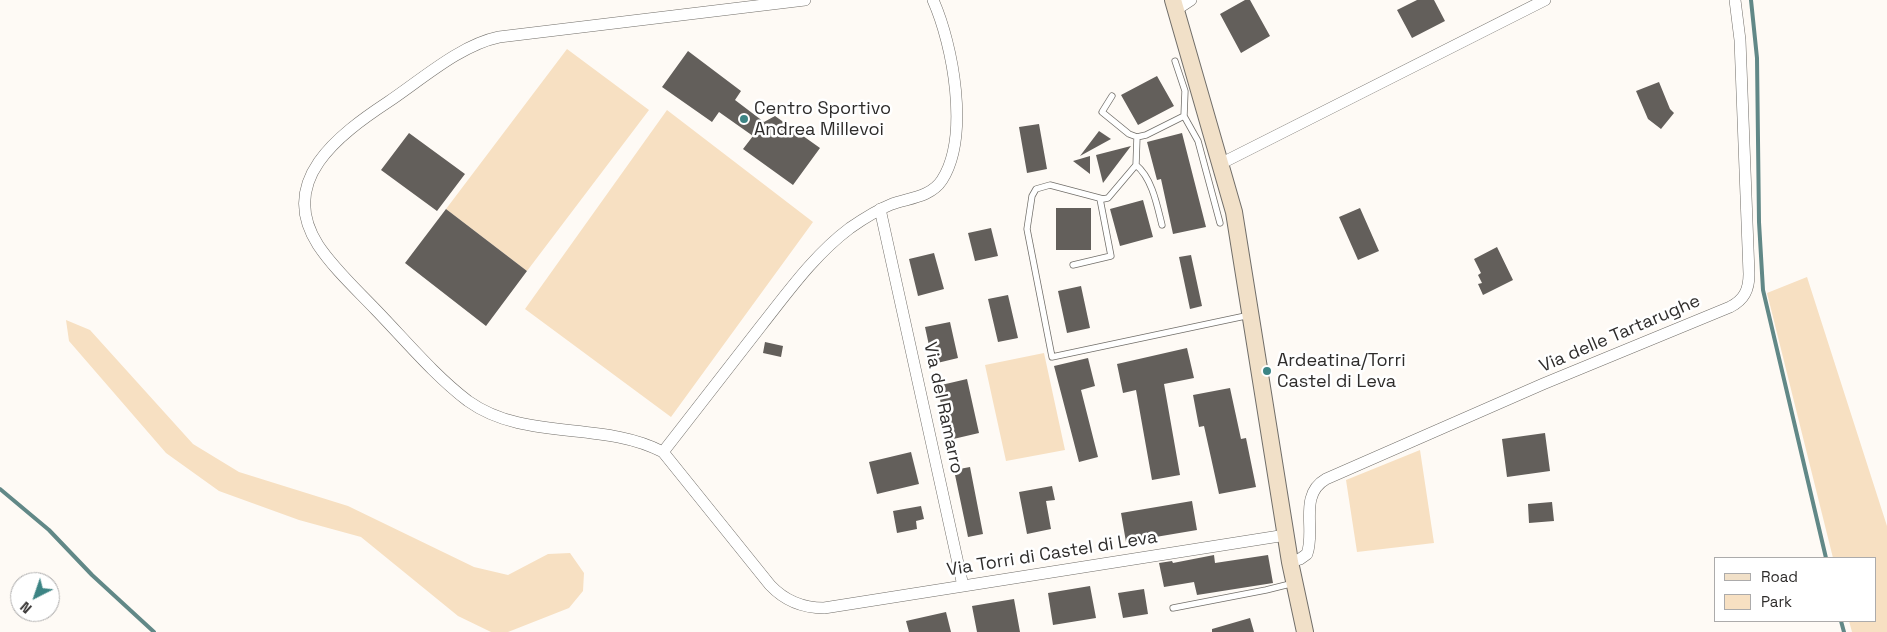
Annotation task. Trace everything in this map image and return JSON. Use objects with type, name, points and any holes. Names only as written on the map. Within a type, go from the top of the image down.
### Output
[{"type":"main road","points":[[1174,5],[1234,212],[1290,562],[1305,632]]},
{"type":"street","points":[[805,0],[499,37],[466,49],[359,123],[319,162],[306,185],[304,212],[312,234],[324,252],[428,364],[468,401],[486,413],[510,422],[616,436],[639,441],[663,452],[802,274],[834,241],[880,209],[934,189],[945,174],[952,153],[956,121],[955,83],[946,40],[933,0]]},
{"type":"street","points":[[1174,5],[1191,0]]},
{"type":"street","name":"Via delle Tartarughe","points":[[1290,562],[1300,559],[1307,554],[1310,536],[1311,498],[1315,489],[1326,479],[1543,384],[1730,307],[1743,298],[1749,282],[1740,40],[1735,0]]},
{"type":"street","points":[[1220,164],[1537,2]]},
{"type":"street","name":"Via del Ramarro","points":[[880,209],[888,238],[963,586]]},
{"type":"street","name":"Via Torri di Castel di Leva","points":[[663,452],[776,591],[785,599],[798,604],[824,608],[1286,535]]},
{"type":"lane","points":[[1175,62],[1185,91],[1184,116],[1198,141],[1220,224]]},
{"type":"lane","points":[[1112,96],[1102,112],[1129,134],[1137,137],[1146,135],[1184,116]]},
{"type":"lane","points":[[1137,137],[1136,165],[1113,195],[1108,198],[1100,198],[1050,185],[1039,187],[1032,196],[1026,229],[1052,357],[1143,333],[1250,315]]},
{"type":"lane","points":[[1136,165],[1144,173],[1162,225]]},
{"type":"lane","points":[[1073,264],[1111,256],[1100,198]]},
{"type":"lane","points":[[1173,608],[1294,583]]},
{"type":"green space","points":[[567,49],[649,110],[527,271],[446,209]]},
{"type":"green space","points":[[667,110],[813,222],[671,417],[525,309]]},
{"type":"green space","points":[[1807,277],[1887,526],[1887,632],[1852,632],[1849,622],[1877,622],[1877,557],[1833,557],[1767,293]]},
{"type":"green space","points":[[66,320],[90,330],[193,444],[239,472],[348,506],[474,567],[508,575],[548,554],[570,553],[584,573],[583,591],[569,608],[508,632],[491,632],[458,616],[361,537],[299,520],[219,491],[166,453],[69,341]]},
{"type":"green space","points":[[1044,353],[1065,450],[1006,461],[985,365]]},
{"type":"green space","points":[[1420,450],[1434,543],[1357,552],[1346,480]]},
{"type":"building","points":[[1245,0],[1250,0],[1270,36],[1241,53],[1220,14]]},
{"type":"building","points":[[1417,0],[1434,0],[1445,21],[1412,38],[1397,10]]},
{"type":"building","name":"Centro Sportivo Andrea Millevoi","points":[[688,51],[741,91],[735,100],[764,122],[775,116],[820,148],[793,185],[743,149],[753,136],[719,112],[712,122],[662,87]]},
{"type":"building","points":[[1157,76],[1174,106],[1138,125],[1121,95]]},
{"type":"building","points":[[1659,82],[1670,109],[1674,113],[1661,129],[1648,119],[1636,91]]},
{"type":"building","points":[[1039,124],[1047,169],[1027,173],[1019,127]]},
{"type":"building","points":[[1099,131],[1111,139],[1080,156]]},
{"type":"building","points":[[409,133],[465,174],[437,211],[381,170]]},
{"type":"building","points":[[1182,133],[1206,227],[1173,234],[1161,179],[1157,180],[1147,142]]},
{"type":"building","points":[[1131,146],[1103,183],[1096,155]]},
{"type":"building","points":[[1090,156],[1090,174],[1073,161]]},
{"type":"building","points":[[1143,200],[1153,237],[1120,246],[1110,209]]},
{"type":"building","points":[[1056,208],[1091,208],[1091,250],[1056,250]]},
{"type":"building","points":[[1360,208],[1379,251],[1358,260],[1339,217]]},
{"type":"building","points":[[446,209],[527,271],[486,326],[405,263]]},
{"type":"building","points":[[991,228],[998,256],[975,261],[968,233]]},
{"type":"building","points":[[1497,247],[1513,280],[1483,295],[1478,284],[1482,283],[1478,275],[1481,273],[1474,259]]},
{"type":"building","points":[[934,253],[944,289],[918,296],[909,259]]},
{"type":"building","points":[[1191,255],[1202,306],[1190,309],[1179,257]]},
{"type":"building","points":[[1081,286],[1090,328],[1067,333],[1058,291]]},
{"type":"building","points":[[1008,295],[1018,338],[998,342],[988,299]]},
{"type":"building","points":[[950,322],[958,358],[933,364],[925,327]]},
{"type":"building","points":[[765,342],[783,346],[781,357],[763,353]]},
{"type":"building","points":[[1187,348],[1194,378],[1164,384],[1180,475],[1152,480],[1136,390],[1123,393],[1117,364]]},
{"type":"building","points":[[1088,358],[1095,386],[1081,390],[1098,457],[1079,462],[1054,366]]},
{"type":"building","points":[[967,379],[979,433],[949,440],[937,386]]},
{"type":"building","points":[[1230,388],[1241,439],[1246,438],[1256,487],[1219,494],[1204,426],[1199,427],[1193,395]]},
{"type":"building","points":[[1545,433],[1550,471],[1507,477],[1502,439]]},
{"type":"building","points":[[911,452],[919,484],[877,494],[869,462]]},
{"type":"building","points":[[970,467],[983,534],[968,537],[954,470]]},
{"type":"building","points":[[1052,486],[1055,500],[1046,501],[1051,529],[1027,534],[1019,492]]},
{"type":"building","points":[[1192,501],[1197,530],[1126,542],[1121,513]]},
{"type":"building","points":[[1552,502],[1554,521],[1529,523],[1528,504]]},
{"type":"building","points":[[921,506],[924,519],[916,521],[917,529],[897,533],[893,511]]},
{"type":"building","points":[[1214,555],[1215,563],[1268,555],[1273,583],[1197,595],[1194,582],[1164,587],[1159,563],[1172,561],[1173,563]]},
{"type":"building","points":[[1090,586],[1096,618],[1053,625],[1048,593]]},
{"type":"building","points":[[1144,589],[1148,614],[1123,618],[1118,593]]},
{"type":"building","points":[[1014,599],[1020,632],[977,632],[972,606]]},
{"type":"building","points":[[946,612],[951,632],[909,632],[906,621]]},
{"type":"building","points":[[1250,618],[1254,632],[1212,632],[1212,629]]},
{"type":"waterway","points":[[1751,0],[1757,58],[1759,222],[1763,290],[1826,557]]},
{"type":"waterway","points":[[0,489],[49,530],[92,575],[154,632]]},
{"type":"waterway","points":[[1841,622],[1844,632]]},
{"type":"place","name":"Centro Sportivo Andrea Millevoi","points":[[744,119]]},
{"type":"place","name":"Ardeatina/Torri Castel di Leva","points":[[1267,371]]}]
